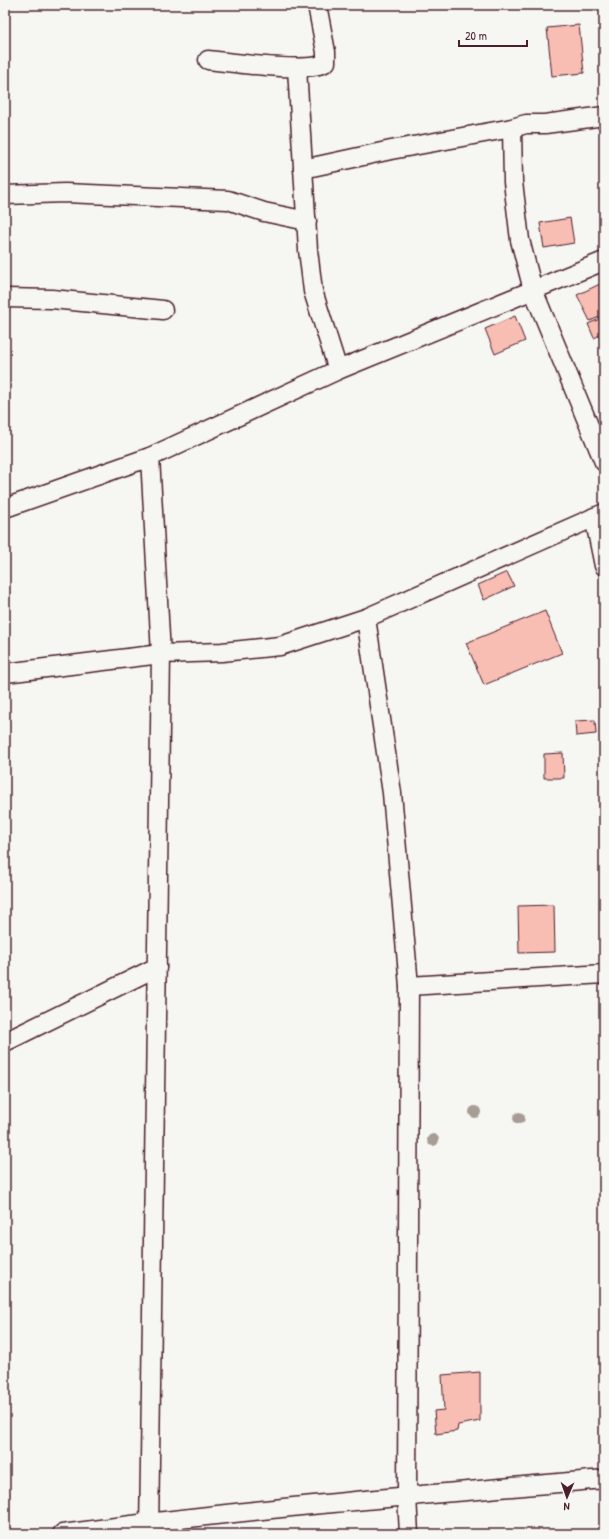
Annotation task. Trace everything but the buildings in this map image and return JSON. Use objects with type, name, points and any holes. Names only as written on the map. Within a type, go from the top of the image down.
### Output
[{"type":"street","points":[[208,60],[297,68],[322,66],[326,62],[326,52],[317,5]]},
{"type":"street","points":[[297,68],[308,250],[313,291],[338,370]]},
{"type":"street","points":[[303,169],[391,150],[512,128],[526,124],[545,124],[604,116]]},
{"type":"street","points":[[512,128],[513,182],[520,240],[533,290],[604,462]]},
{"type":"street","points":[[5,195],[65,193],[228,200],[264,212],[307,221]]},
{"type":"street","points":[[5,508],[150,457],[338,370],[604,261]]},
{"type":"street","points":[[5,298],[52,299],[164,310]]},
{"type":"street","points":[[149,1528],[161,654],[150,457]]},
{"type":"street","points":[[5,673],[161,654],[222,652],[280,646],[366,618],[599,515],[604,566]]},
{"type":"street","points":[[366,618],[392,793],[409,986],[407,1496],[409,1534]]},
{"type":"street","points":[[5,1042],[157,967]]},
{"type":"street","points":[[409,986],[604,974]]},
{"type":"street","points":[[62,1534],[149,1528],[407,1496],[604,1479]]}]
